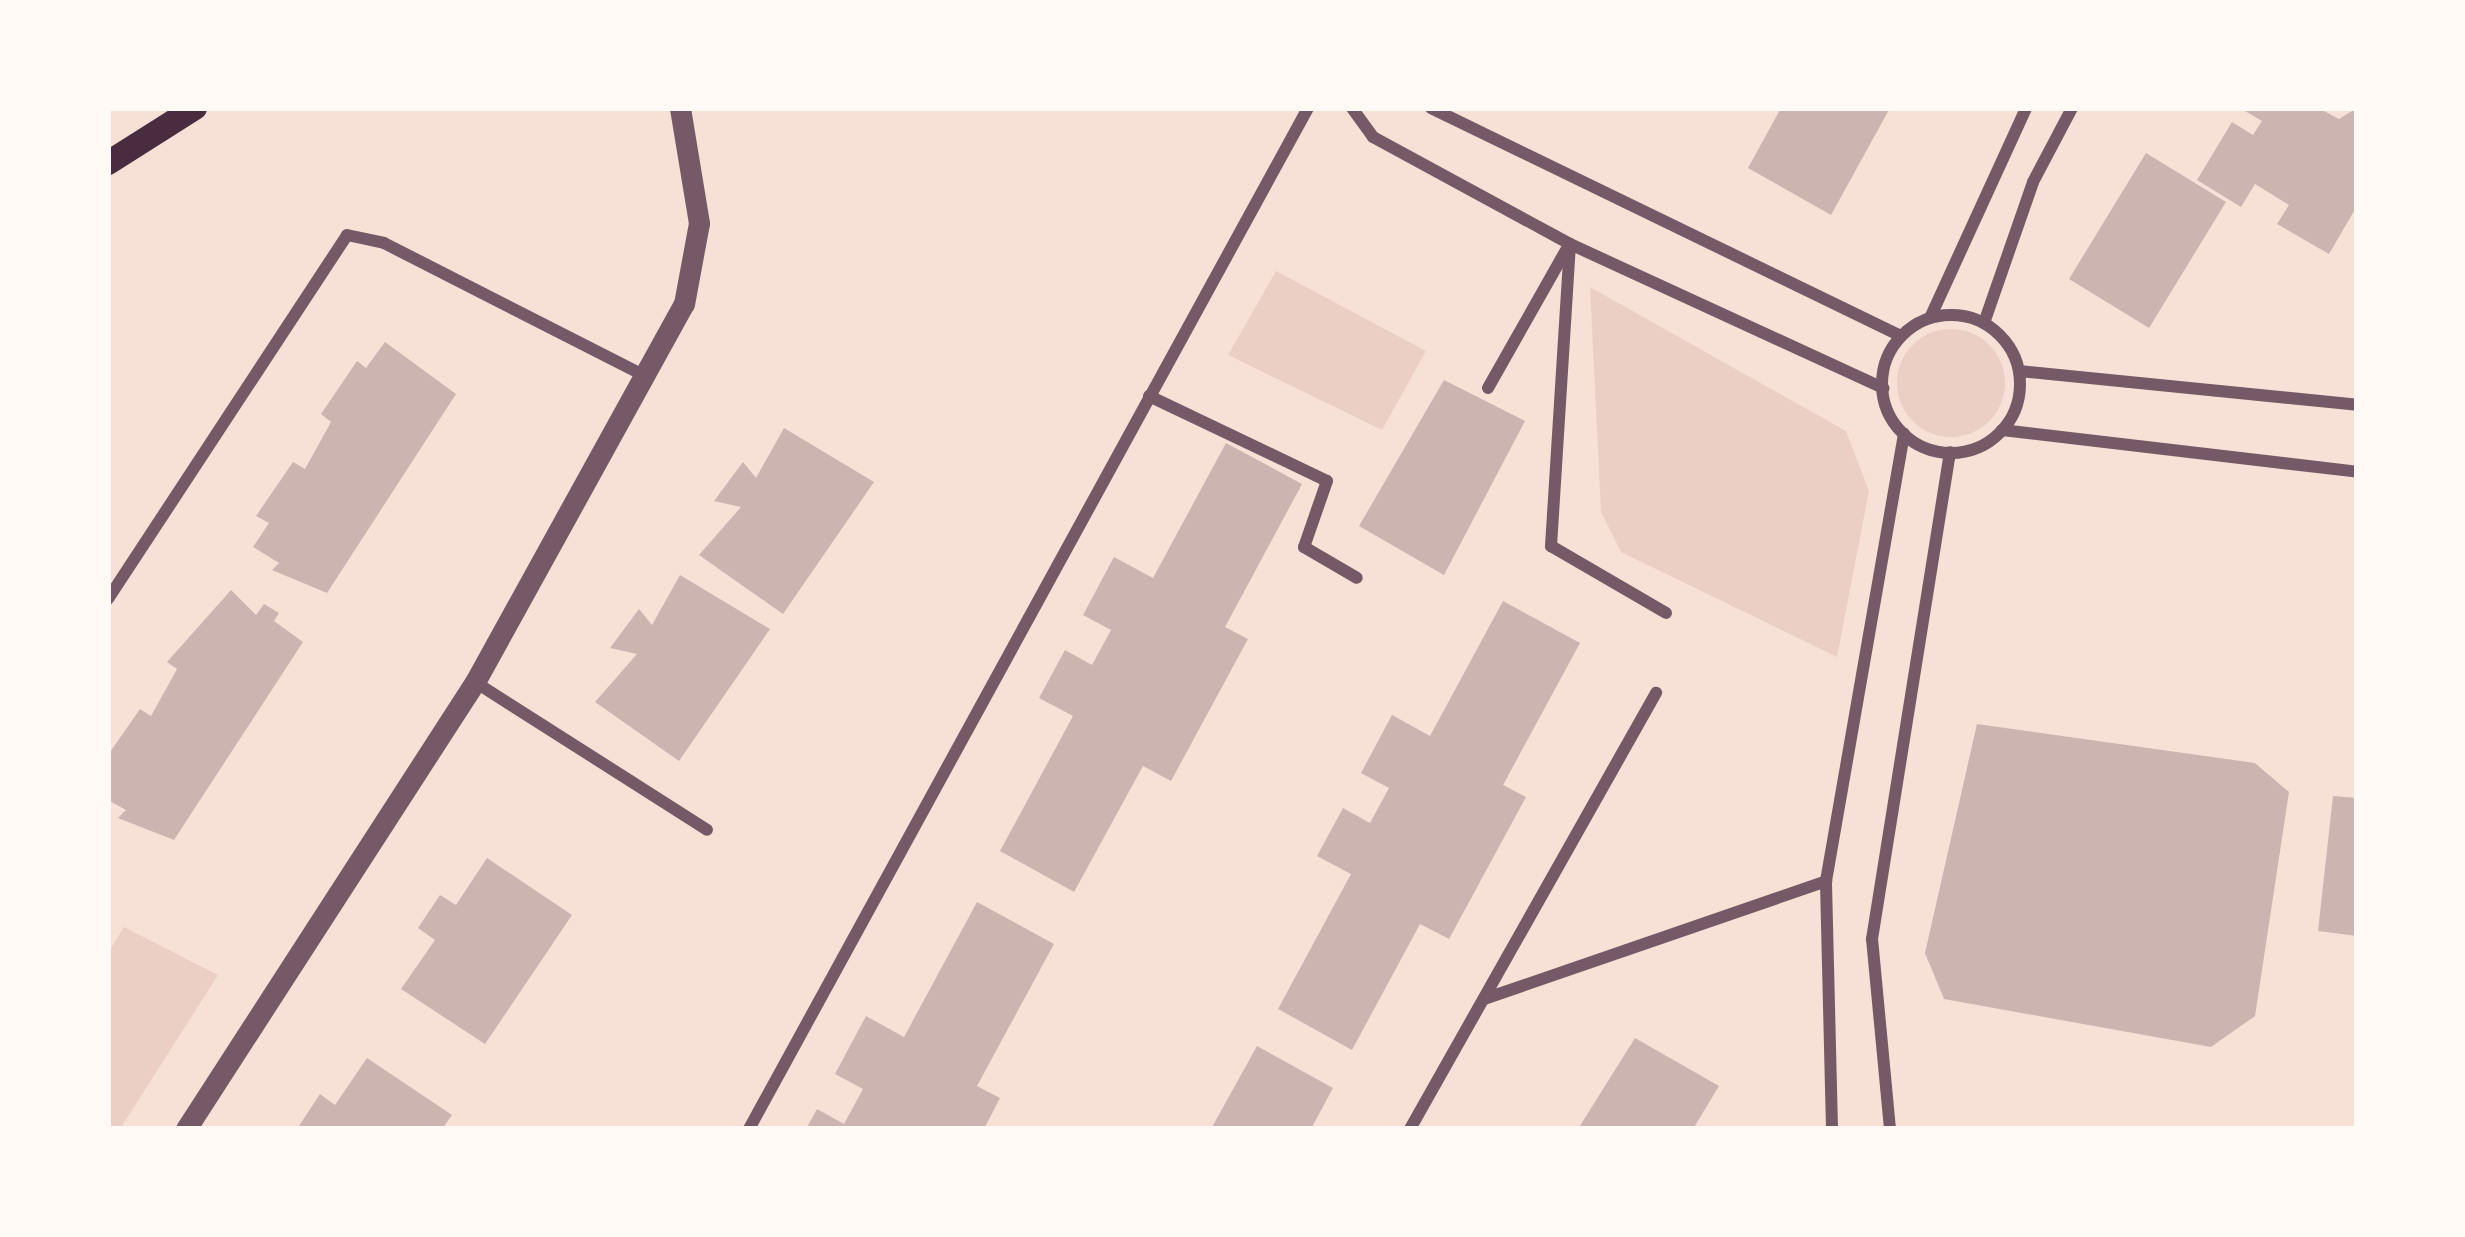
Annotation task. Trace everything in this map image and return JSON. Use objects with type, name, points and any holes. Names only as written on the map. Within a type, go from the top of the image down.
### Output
[{"type":"main road","points":[[108,163],[195,108]]},
{"type":"street","points":[[186,1129],[475,682],[685,304],[699,223],[680,108]]},
{"type":"street","points":[[748,1129],[1308,108]]},
{"type":"street","points":[[1352,108],[1373,137],[1570,244],[1882,388],[1904,434],[1826,881],[1832,1129]]},
{"type":"street","points":[[1431,108],[1901,336]]},
{"type":"street","points":[[1882,388],[1901,336],[1930,318],[2026,108]]},
{"type":"street","points":[[1984,323],[2033,182],[2072,108]]},
{"type":"street","points":[[108,599],[347,235],[384,243],[648,378]]},
{"type":"street","points":[[1489,388],[1570,244]]},
{"type":"street","points":[[1570,244],[1551,546],[1666,613]]},
{"type":"street","points":[[1930,318],[1984,323],[2019,371],[2357,405]]},
{"type":"street","points":[[2002,430],[2019,371]]},
{"type":"street","points":[[1149,396],[1327,481],[1304,547],[1357,578]]},
{"type":"street","points":[[1904,434],[1950,452],[2002,430],[2357,472]]},
{"type":"street","points":[[1890,1129],[1872,939],[1950,452]]},
{"type":"street","points":[[475,682],[707,830]]},
{"type":"street","points":[[1410,1129],[1656,694]]},
{"type":"street","points":[[1484,999],[1826,881]]},
{"type":"shaded area","points":[[1276,271],[1426,351],[1382,430],[1228,355]]},
{"type":"shaded area","points":[[1590,287],[1846,431],[1869,491],[1837,657],[1621,552],[1601,512]]},
{"type":"shaded area","points":[[1951,329],[1972,333],[1989,345],[2001,362],[2005,383],[2001,404],[1989,421],[1972,433],[1951,437],[1930,433],[1913,421],[1901,404],[1897,383],[1901,362],[1913,345],[1930,333]]},
{"type":"shaded area","points":[[124,927],[218,975],[120,1129],[108,1129],[108,953]]},
{"type":"building","points":[[1781,108],[1890,108],[1831,215],[1748,168]]},
{"type":"building","points":[[2240,108],[2318,108],[2339,119],[2357,108],[2357,206],[2329,254],[2277,224],[2289,205],[2255,184],[2241,207],[2197,180],[2232,122],[2253,135],[2262,121]]},
{"type":"building","points":[[2146,153],[2226,202],[2149,328],[2069,279]]},
{"type":"building","points":[[385,342],[456,394],[327,593],[272,570],[279,563],[253,547],[269,523],[256,516],[293,462],[305,469],[331,422],[321,414],[357,361],[366,368]]},
{"type":"building","points":[[1444,380],[1525,421],[1444,575],[1359,526]]},
{"type":"building","points":[[784,428],[874,482],[783,614],[699,555],[741,507],[714,501],[743,462],[756,478]]},
{"type":"building","points":[[1226,443],[1302,484],[1225,627],[1248,639],[1171,781],[1143,766],[1074,892],[1000,851],[1073,716],[1039,698],[1065,650],[1092,665],[1111,630],[1083,615],[1114,557],[1153,578]]},
{"type":"building","points":[[680,575],[770,629],[679,761],[595,702],[637,654],[610,648],[639,609],[652,625]]},
{"type":"building","points":[[231,590],[256,615],[264,604],[279,613],[274,621],[303,642],[174,840],[118,818],[126,810],[108,800],[108,755],[140,709],[151,716],[177,669],[167,662]]},
{"type":"building","points":[[1503,601],[1580,643],[1503,785],[1526,797],[1449,939],[1420,924],[1352,1050],[1278,1009],[1351,874],[1317,856],[1343,808],[1370,823],[1389,788],[1361,773],[1392,715],[1430,736]]},
{"type":"building","points":[[1977,724],[2255,763],[2289,792],[2255,1016],[2211,1047],[1944,999],[1925,953]]},
{"type":"building","points":[[2333,796],[2357,798],[2357,936],[2318,931]]},
{"type":"building","points":[[487,858],[572,915],[485,1044],[401,989],[435,940],[418,928],[440,895],[456,905]]},
{"type":"building","points":[[977,902],[1054,944],[977,1086],[1000,1098],[984,1129],[806,1129],[817,1109],[844,1124],[863,1089],[835,1074],[866,1016],[904,1037]]},
{"type":"building","points":[[1635,1038],[1719,1086],[1693,1129],[1578,1129]]},
{"type":"building","points":[[1257,1046],[1333,1088],[1311,1129],[1211,1129]]},
{"type":"building","points":[[367,1058],[452,1115],[442,1129],[297,1129],[320,1094],[335,1105]]}]
